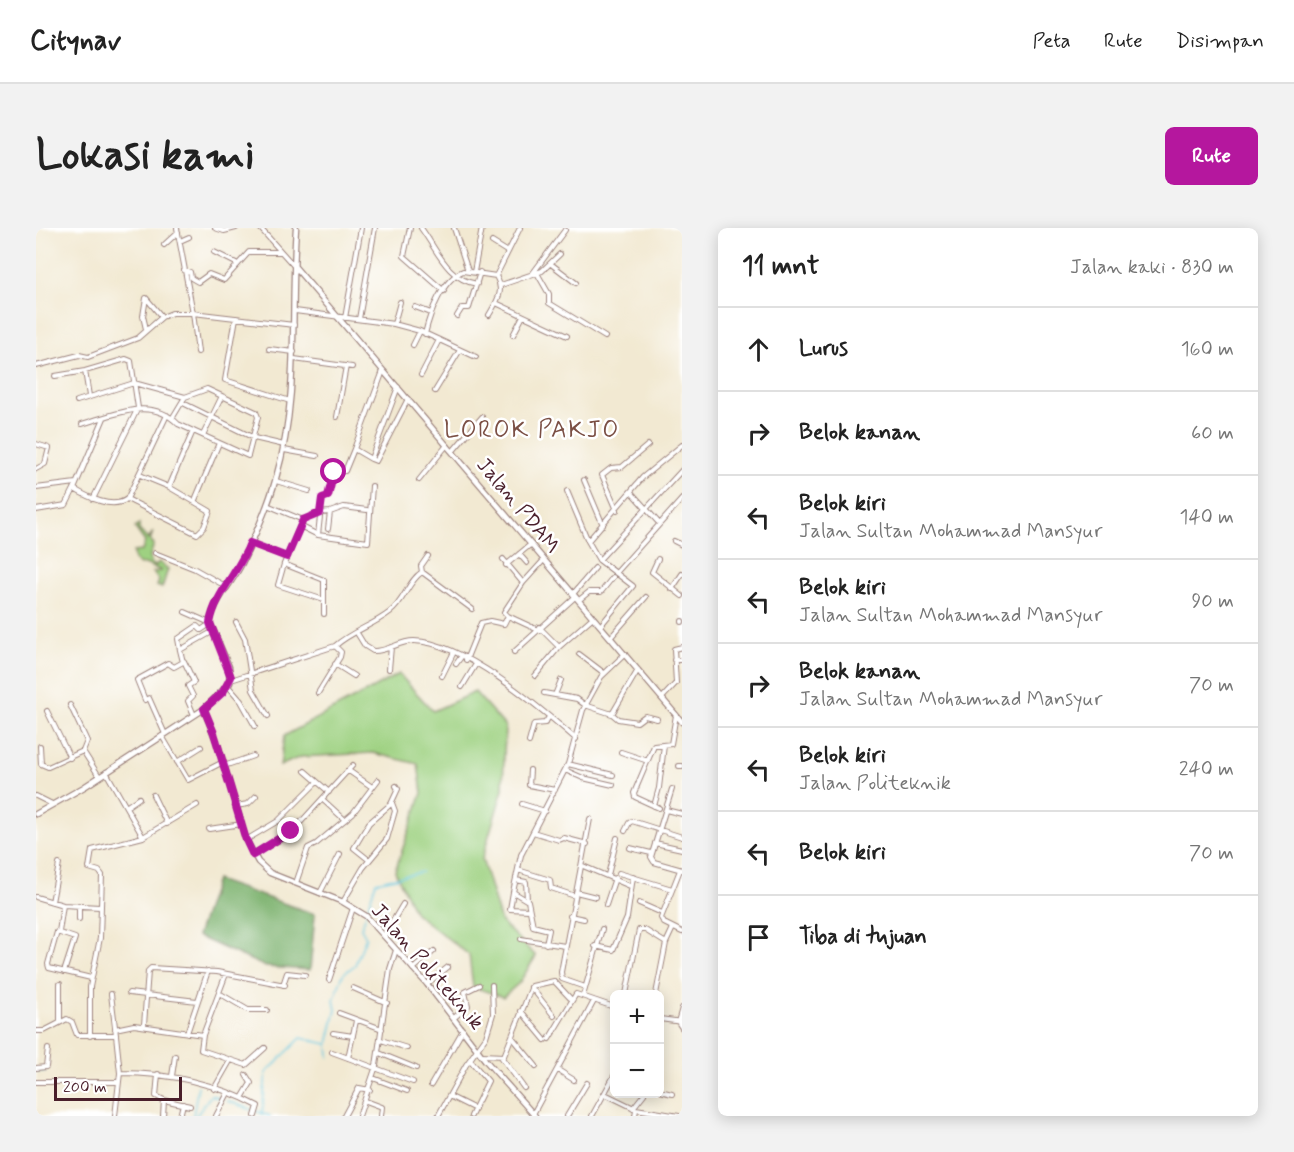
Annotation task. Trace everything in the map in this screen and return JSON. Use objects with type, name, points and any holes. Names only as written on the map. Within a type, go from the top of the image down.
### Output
[{"type":"street","points":[[215,228],[224,231],[237,228]]},
{"type":"street","name":"Jalan PDAM","points":[[260,228],[408,398],[543,561],[682,722]]},
{"type":"street","points":[[36,814],[204,709],[228,686],[231,680],[227,661],[212,632],[210,623],[213,612],[227,586],[242,564],[267,505],[276,481],[284,447],[294,359],[296,228]]},
{"type":"street","points":[[345,318],[361,228]]},
{"type":"street","points":[[359,319],[375,228]]},
{"type":"street","points":[[410,228],[404,256],[444,291]]},
{"type":"street","points":[[421,228],[454,276],[464,282],[477,284]]},
{"type":"street","points":[[454,228],[468,271]]},
{"type":"street","points":[[457,316],[462,308],[469,308],[477,284],[482,228]]},
{"type":"street","points":[[496,276],[520,228]]},
{"type":"street","points":[[178,230],[198,352]]},
{"type":"street","points":[[164,245],[178,230]]},
{"type":"street","points":[[535,273],[565,230]]},
{"type":"street","points":[[180,241],[189,237]]},
{"type":"street","points":[[492,242],[508,252]]},
{"type":"street","points":[[214,252],[236,263]]},
{"type":"street","points":[[184,270],[190,272],[191,278],[198,282],[209,274],[224,279],[229,277],[236,263],[249,252],[280,252]]},
{"type":"street","points":[[501,285],[535,273],[551,264],[561,254]]},
{"type":"street","points":[[551,264],[576,283]]},
{"type":"street","points":[[425,333],[431,313],[454,276],[468,271],[496,276],[501,285],[496,303],[489,315]]},
{"type":"street","points":[[535,273],[549,294],[549,303],[605,337]]},
{"type":"street","points":[[147,329],[143,316],[146,298],[162,317]]},
{"type":"street","points":[[394,324],[400,302]]},
{"type":"street","points":[[496,303],[567,336]]},
{"type":"street","points":[[415,307],[431,313]]},
{"type":"street","points":[[295,311],[394,324],[425,333],[476,357]]},
{"type":"street","points":[[36,366],[80,355],[88,357],[138,338],[162,317],[172,313],[193,313],[294,326]]},
{"type":"street","points":[[513,335],[523,316]]},
{"type":"street","points":[[236,318],[225,380],[290,401]]},
{"type":"street","points":[[413,345],[420,331]]},
{"type":"street","points":[[421,375],[439,340]]},
{"type":"street","points":[[269,349],[294,352]]},
{"type":"street","points":[[435,391],[460,350]]},
{"type":"street","points":[[55,376],[85,371],[129,359],[138,408],[93,499]]},
{"type":"street","points":[[294,359],[352,367]]},
{"type":"street","points":[[337,417],[346,366]]},
{"type":"street","points":[[318,535],[322,498],[328,496],[334,471],[345,471],[383,370]]},
{"type":"street","points":[[85,371],[89,396]]},
{"type":"street","points":[[77,401],[134,383],[185,397],[207,389],[258,414],[255,438],[248,456],[193,431],[173,417],[138,408],[82,424]]},
{"type":"street","points":[[371,459],[398,387]]},
{"type":"street","points":[[203,435],[222,396]]},
{"type":"street","points":[[173,417],[185,397]]},
{"type":"street","points":[[354,449],[376,461],[408,398]]},
{"type":"street","points":[[183,403],[255,438],[317,456]]},
{"type":"street","points":[[74,489],[93,499],[117,504],[127,500],[167,415]]},
{"type":"street","points":[[453,451],[482,417]]},
{"type":"street","points":[[36,510],[66,505],[104,418]]},
{"type":"street","points":[[169,487],[193,431]]},
{"type":"street","points":[[195,500],[219,443]]},
{"type":"street","points":[[36,444],[49,448],[45,464],[36,469]]},
{"type":"street","points":[[419,480],[447,444]]},
{"type":"street","points":[[616,510],[602,475],[611,468],[622,467],[648,445]]},
{"type":"street","points":[[588,541],[663,459],[682,445]]},
{"type":"street","points":[[599,560],[682,470]]},
{"type":"street","points":[[127,500],[196,534],[204,527],[210,511],[195,500],[140,475]]},
{"type":"street","points":[[584,480],[603,525]]},
{"type":"street","points":[[276,481],[309,491]]},
{"type":"street","points":[[36,488],[76,483]]},
{"type":"street","points":[[300,526],[318,535],[369,542],[372,486]]},
{"type":"street","points":[[567,491],[588,541],[599,560],[633,589],[601,626]]},
{"type":"street","points":[[631,492],[658,522]]},
{"type":"street","points":[[576,597],[589,592],[601,592],[658,522],[682,499]]},
{"type":"street","points":[[267,505],[303,520]]},
{"type":"street","points":[[324,600],[279,586],[284,564],[300,526],[303,520],[344,507],[367,510]]},
{"type":"street","points":[[328,529],[330,512]]},
{"type":"street","points":[[674,541],[682,545]]},
{"type":"street","points":[[250,543],[287,557]]},
{"type":"street","points":[[506,565],[530,545]]},
{"type":"street","points":[[155,553],[195,569],[227,586]]},
{"type":"street","points":[[519,554],[527,563]]},
{"type":"street","points":[[231,680],[335,646],[349,634],[357,633],[392,611],[422,572],[421,566],[428,556]]},
{"type":"street","points":[[503,559],[523,583]]},
{"type":"street","points":[[658,559],[651,572],[682,596]]},
{"type":"street","points":[[543,561],[523,583],[504,612],[508,616],[538,628],[559,646]]},
{"type":"street","points":[[284,564],[324,580],[324,614]]},
{"type":"street","points":[[514,652],[538,628],[576,597],[595,568]]},
{"type":"street","points":[[422,572],[440,583],[472,609]]},
{"type":"street","points":[[672,589],[682,574]]},
{"type":"street","points":[[610,637],[646,597]]},
{"type":"street","points":[[185,612],[210,623]]},
{"type":"street","points":[[456,664],[464,658],[481,623],[489,621],[504,624],[508,616]]},
{"type":"street","points":[[535,676],[559,646],[593,617]]},
{"type":"street","points":[[236,622],[245,639],[253,690],[268,716]]},
{"type":"street","points":[[195,715],[188,701],[193,696],[188,686],[194,682],[184,661],[178,639],[197,626],[201,630],[210,623]]},
{"type":"street","points":[[180,650],[212,632]]},
{"type":"street","points":[[357,633],[365,646],[374,651],[413,641],[430,644],[464,658],[503,680],[576,739]]},
{"type":"street","points":[[318,693],[341,654],[335,646]]},
{"type":"street","points":[[389,669],[392,647]]},
{"type":"street","points":[[662,698],[676,682],[674,648],[682,647]]},
{"type":"street","points":[[441,676],[453,654]]},
{"type":"street","points":[[579,654],[604,673]]},
{"type":"street","points":[[530,910],[510,909],[518,870],[533,832],[568,764],[585,705],[604,673],[625,654]]},
{"type":"street","points":[[674,660],[682,660]]},
{"type":"street","points":[[184,661],[174,667],[168,663],[137,680],[146,700],[149,698],[163,735],[187,779],[191,781],[224,764],[253,756]]},
{"type":"street","points":[[335,664],[354,676]]},
{"type":"street","points":[[462,687],[476,664]]},
{"type":"street","points":[[612,714],[638,670]]},
{"type":"street","points":[[555,695],[561,680]]},
{"type":"street","points":[[676,682],[682,682]]},
{"type":"street","points":[[228,686],[241,701],[255,726]]},
{"type":"street","points":[[544,693],[577,699],[585,705],[612,714],[618,719],[636,722],[644,716],[657,719]]},
{"type":"street","points":[[70,705],[87,741],[84,754],[99,776]]},
{"type":"street","name":"Jalan Politeknik","points":[[204,709],[224,764],[246,840],[253,855],[267,872],[343,903],[365,915],[455,1017],[479,1053],[534,1115]]},
{"type":"street","points":[[47,711],[70,758]]},
{"type":"street","points":[[659,808],[634,795],[654,746],[671,743],[675,715]]},
{"type":"street","points":[[529,742],[534,724],[545,723],[549,717]]},
{"type":"street","points":[[654,806],[659,789],[664,745]]},
{"type":"street","points":[[40,746],[41,764],[44,766],[52,767],[84,754]]},
{"type":"street","points":[[177,762],[201,747]]},
{"type":"street","points":[[621,752],[648,761]]},
{"type":"street","points":[[568,764],[613,775]]},
{"type":"street","points":[[253,855],[289,834],[353,765]]},
{"type":"street","points":[[530,770],[528,785],[555,790]]},
{"type":"street","points":[[565,770],[583,778],[613,784]]},
{"type":"street","points":[[305,771],[328,792]]},
{"type":"street","points":[[349,771],[372,787]]},
{"type":"street","points":[[106,772],[143,837]]},
{"type":"street","points":[[296,883],[308,848],[345,820],[378,780]]},
{"type":"street","points":[[246,840],[278,821],[317,782]]},
{"type":"street","points":[[369,861],[354,848],[369,823],[392,803],[398,789],[396,786]]},
{"type":"street","points":[[672,789],[651,854],[654,862],[681,870],[662,913],[662,922],[682,932]]},
{"type":"street","points":[[153,795],[167,824]]},
{"type":"street","points":[[36,796],[52,804]]},
{"type":"street","points":[[236,806],[248,804],[256,796]]},
{"type":"street","points":[[126,807],[140,798]]},
{"type":"street","points":[[322,799],[345,820]]},
{"type":"street","points":[[343,903],[369,861],[387,839],[395,810],[392,803]]},
{"type":"street","points":[[522,804],[545,812]]},
{"type":"street","points":[[90,1036],[91,978],[100,938],[102,875],[99,871],[89,868],[92,850],[143,837],[197,805]]},
{"type":"street","points":[[666,810],[682,814]]},
{"type":"street","points":[[585,987],[561,978],[570,916],[583,866],[590,819]]},
{"type":"street","points":[[625,831],[631,821],[682,837]]},
{"type":"street","points":[[209,829],[242,824]]},
{"type":"street","points":[[533,832],[559,840],[564,838],[587,844]]},
{"type":"street","points":[[608,875],[617,838]]},
{"type":"street","points":[[655,843],[682,849]]},
{"type":"street","points":[[630,848],[651,854]]},
{"type":"street","points":[[320,893],[340,854]]},
{"type":"street","points":[[52,902],[59,864]]},
{"type":"street","points":[[583,866],[630,886]]},
{"type":"street","points":[[518,870],[550,880],[550,888],[596,897]]},
{"type":"street","points":[[619,873],[672,889]]},
{"type":"street","points":[[596,946],[612,950],[627,918],[633,877]]},
{"type":"street","points":[[606,905],[615,878]]},
{"type":"street","points":[[516,880],[526,883],[533,926],[549,930],[546,944]]},
{"type":"street","points":[[513,892],[528,901]]},
{"type":"street","points":[[36,897],[63,905],[100,907]]},
{"type":"street","points":[[639,903],[662,913]]},
{"type":"street","points":[[384,936],[403,904]]},
{"type":"street","points":[[63,905],[59,932],[55,933],[48,967],[91,978]]},
{"type":"street","points":[[79,906],[80,919]]},
{"type":"street","points":[[328,980],[353,908]]},
{"type":"street","points":[[570,916],[585,920]]},
{"type":"street","points":[[657,990],[666,944],[673,928]]},
{"type":"street","points":[[583,996],[602,929]]},
{"type":"street","points":[[627,990],[639,930],[645,930],[666,944]]},
{"type":"street","points":[[59,932],[75,939],[64,972]]},
{"type":"street","points":[[521,939],[565,946]]},
{"type":"street","points":[[359,1116],[370,1090],[379,1053],[390,969],[396,950]]},
{"type":"street","points":[[413,969],[434,951]]},
{"type":"street","points":[[427,984],[448,967]]},
{"type":"street","points":[[144,1025],[148,971],[151,968],[208,971],[284,985],[287,973],[305,975]]},
{"type":"street","points":[[187,1033],[208,971]]},
{"type":"street","points":[[226,974],[203,1035],[201,1050],[248,1065],[265,1048]]},
{"type":"street","points":[[531,987],[554,981],[570,998]]},
{"type":"street","points":[[60,984],[60,1023]]},
{"type":"street","points":[[438,1116],[470,1060],[479,1053],[491,1022],[492,985]]},
{"type":"street","points":[[455,1017],[467,1009],[465,992],[479,986]]},
{"type":"street","points":[[502,1058],[531,987]]},
{"type":"street","points":[[531,987],[554,1016]]},
{"type":"street","points":[[353,988],[387,1004]]},
{"type":"street","points":[[129,993],[197,1001]]},
{"type":"street","points":[[219,993],[248,1010],[267,1010]]},
{"type":"street","points":[[111,994],[120,1073],[115,1116]]},
{"type":"street","points":[[521,1011],[547,1040],[575,995],[610,1006]]},
{"type":"street","points":[[534,1115],[594,1001]]},
{"type":"street","points":[[682,1008],[680,1022],[682,1028]]},
{"type":"street","points":[[339,1013],[382,1029]]},
{"type":"street","points":[[36,1031],[44,1031],[70,1020],[77,1035],[116,1035]]},
{"type":"street","points":[[664,1020],[680,1022]]},
{"type":"street","points":[[348,1058],[356,1021]]},
{"type":"street","points":[[115,1029],[134,1024],[203,1035]]},
{"type":"street","points":[[430,1085],[463,1029]]},
{"type":"street","points":[[333,1034],[353,1036]]},
{"type":"street","points":[[512,1037],[536,1066]]},
{"type":"street","points":[[381,1040],[407,1048]]},
{"type":"street","points":[[36,1068],[46,1067],[48,1049]]},
{"type":"street","points":[[332,1052],[376,1066],[413,1082]]},
{"type":"street","points":[[379,1053],[417,1068]]},
{"type":"street","points":[[479,1053],[502,1058],[524,1088]]},
{"type":"street","points":[[172,1076],[175,1056]]},
{"type":"street","points":[[470,1060],[488,1081],[471,1116]]},
{"type":"street","points":[[214,1089],[230,1061]]},
{"type":"street","points":[[558,1070],[574,1080]]},
{"type":"street","points":[[120,1073],[172,1076],[214,1089],[226,1097],[242,1098],[258,1107],[257,1113]]},
{"type":"street","points":[[158,1074],[157,1097],[190,1106]]},
{"type":"street","points":[[242,1098],[251,1082],[246,1074]]},
{"type":"street","points":[[373,1078],[407,1091]]},
{"type":"street","points":[[36,1082],[119,1082]]},
{"type":"street","points":[[567,1116],[587,1083]]},
{"type":"street","points":[[592,1116],[610,1085]]},
{"type":"street","points":[[344,1116],[359,1088],[370,1090]]},
{"type":"street","points":[[664,1092],[672,1094]]},
{"type":"street","points":[[605,1094],[635,1108],[679,1116]]},
{"type":"street","points":[[449,1096],[475,1109]]},
{"type":"street","points":[[216,1116],[226,1097]]},
{"type":"street","points":[[635,1116],[635,1108],[641,1098]]},
{"type":"street","points":[[163,1116],[164,1100]]},
{"type":"street","points":[[366,1101],[382,1107],[381,1116]]},
{"type":"street","points":[[180,1116],[183,1104]]},
{"type":"green space","points":[[139,524],[139,530],[148,539],[153,532],[150,540],[154,544],[150,556],[151,563],[155,566],[159,562],[168,569],[162,588],[157,586],[159,581],[153,572],[162,571],[145,564],[140,565],[134,560],[133,552],[142,551],[145,542],[135,528]]},
{"type":"green space","points":[[399,674],[433,711],[475,692],[505,726],[503,789],[482,859],[501,922],[536,956],[519,983],[503,997],[473,987],[469,955],[415,913],[395,871],[422,793],[418,764],[373,753],[300,757],[280,766],[284,736]]},
{"type":"green space","points":[[216,880],[315,914],[310,970],[266,967],[197,936]]},
{"type":"waterway","points":[[366,913],[376,882],[422,872]]},
{"type":"waterway","points":[[329,1057],[328,1044],[336,1010],[334,1000],[343,974],[355,965],[366,937],[361,928],[365,917]]},
{"type":"waterway","points":[[262,1114],[266,1073],[301,1038],[327,1044]]},
{"type":"waterway","points":[[36,1071],[46,1071]]},
{"type":"waterway","points":[[193,1116],[198,1086]]},
{"type":"waterway","points":[[196,1116],[211,1095],[222,1099]]},
{"type":"waterway","points":[[227,1101],[270,1116]]},
{"type":"district","name":"LOROK PAKJO","points":[[532,429]]},
{"type":"route","points":[[291,831],[253,855],[246,840],[214,733],[204,709],[223,692],[230,683],[231,677],[210,623],[218,601],[242,564],[250,543],[287,557],[303,520],[320,513],[322,498],[328,496],[334,472]]}]
